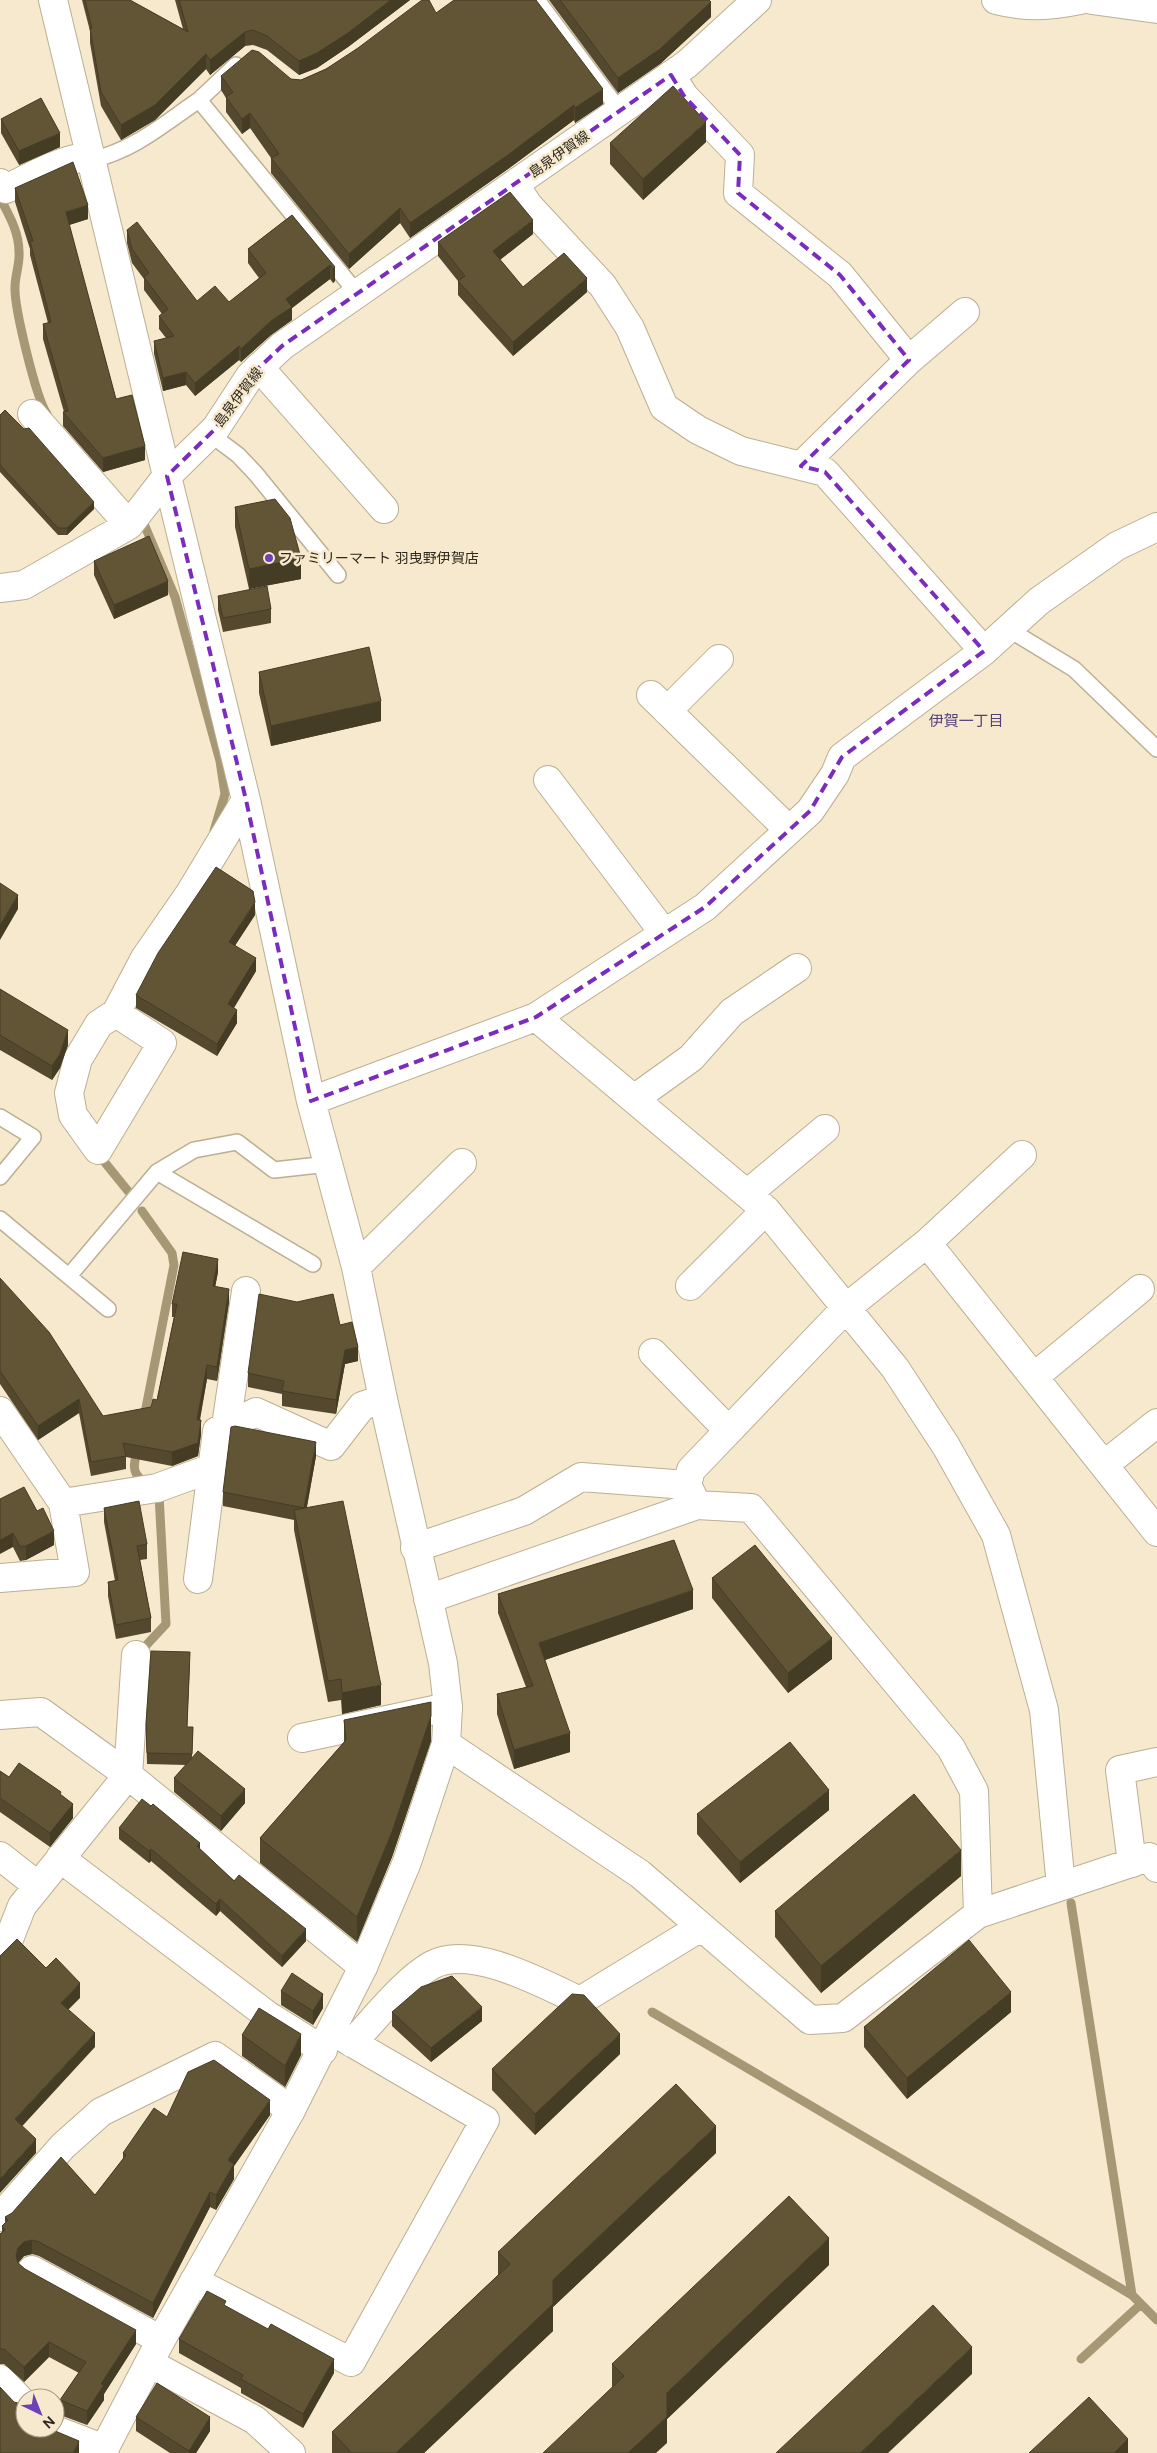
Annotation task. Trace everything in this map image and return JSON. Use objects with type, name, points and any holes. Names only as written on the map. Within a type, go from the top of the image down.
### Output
[{"type":"street","points":[[53,0],[246,800],[311,1101],[356,1267],[383,1399],[443,1664],[448,1707],[446,1744],[407,1862],[363,1968],[336,2041],[291,2110],[194,2281],[104,2451],[65,2434]]},
{"type":"street","points":[[996,0],[1011,4],[1045,7],[1080,0]]},
{"type":"street","points":[[1092,0],[1157,9]]},
{"type":"street","name":"島泉伊賀線","points":[[129,525],[167,476],[210,434],[250,376],[282,346],[688,64],[744,4]]},
{"type":"street","points":[[671,75],[684,96],[740,155],[738,193],[840,275],[910,360]]},
{"type":"street","points":[[0,183],[6,190],[53,165],[91,158]]},
{"type":"street","points":[[515,185],[528,205],[603,286],[630,328],[664,407],[698,430],[741,451],[825,472],[984,651]]},
{"type":"street","points":[[801,466],[910,360],[965,312]]},
{"type":"street","points":[[260,367],[384,509]]},
{"type":"street","points":[[0,588],[24,584],[129,525],[32,414]]},
{"type":"street","points":[[311,1101],[536,1017],[705,907],[810,811],[835,774],[842,757],[984,651],[1039,601],[1117,546],[1157,527]]},
{"type":"street","points":[[719,659],[659,703],[789,830]]},
{"type":"street","points":[[548,780],[664,933]]},
{"type":"street","points":[[116,1013],[146,958],[190,894],[246,800]]},
{"type":"street","points":[[634,1099],[691,1058],[732,1012],[797,968]]},
{"type":"street","points":[[536,1017],[757,1202],[895,1368],[946,1446],[996,1535],[1044,1710],[1061,1886]]},
{"type":"street","points":[[690,1286],[757,1202],[825,1129]]},
{"type":"street","points":[[692,1495],[691,1470],[846,1308],[927,1243],[1022,1155]]},
{"type":"street","points":[[356,1267],[462,1163]]},
{"type":"street","points":[[927,1243],[1157,1532]]},
{"type":"street","points":[[1034,1377],[1140,1289]]},
{"type":"street","points":[[226,1426],[246,1291]]},
{"type":"street","points":[[653,1352],[728,1430]]},
{"type":"street","points":[[198,1579],[217,1431],[256,1412],[331,1446],[362,1406],[383,1399]]},
{"type":"street","points":[[0,1411],[63,1504],[76,1572],[0,1578]]},
{"type":"street","points":[[1104,1465],[1157,1423]]},
{"type":"street","points":[[63,1504],[157,1488],[212,1468]]},
{"type":"street","points":[[416,1548],[524,1512],[581,1477],[692,1495],[751,1508],[951,1748],[974,1791],[978,1914]]},
{"type":"street","points":[[428,1599],[692,1495]]},
{"type":"street","points":[[3,1939],[22,1906],[128,1774],[136,1655]]},
{"type":"street","points":[[302,1738],[448,1707]]},
{"type":"street","points":[[0,1715],[41,1712],[128,1774],[363,1968]]},
{"type":"street","points":[[446,1744],[640,1874],[810,2020],[843,2018],[978,1914],[1061,1886],[1145,1865],[1120,1770],[1157,1762]]},
{"type":"street","points":[[0,1856],[38,1886]]},
{"type":"street","points":[[60,1858],[267,2015],[336,2041],[485,2120],[351,2362],[194,2281]]},
{"type":"street","points":[[336,2041],[432,1964],[460,1959],[506,1966],[580,2001],[701,1927]]},
{"type":"street","points":[[0,2217],[63,2146],[101,2112],[215,2056],[291,2110]]},
{"type":"street","points":[[32,2270],[255,2420],[290,2453]]},
{"type":"street","points":[[0,2379],[15,2395]]},
{"type":"lane","points":[[536,0],[620,111]]},
{"type":"lane","points":[[91,158],[128,148],[154,133],[199,100],[221,77],[250,54]]},
{"type":"lane","points":[[199,100],[357,294]]},
{"type":"lane","points":[[210,434],[238,455],[256,474],[338,575]]},
{"type":"lane","points":[[1008,629],[1074,669],[1157,749]]},
{"type":"lane","points":[[0,1116],[33,1137],[0,1176]]},
{"type":"lane","points":[[69,1276],[157,1172],[194,1150],[236,1142],[274,1170],[328,1164]]},
{"type":"lane","points":[[157,1172],[313,1264]]},
{"type":"lane","points":[[0,1219],[108,1309]]},
{"type":"highlighted area","points":[[671,75],[684,96],[740,155],[738,193],[840,275],[909,360],[801,466],[825,472],[984,651],[842,757],[810,811],[705,907],[536,1017],[311,1101],[246,800],[167,476],[216,428],[250,376],[282,346]]},
{"type":"building","points":[[85,0],[130,0],[188,32],[179,0],[391,0],[348,33],[317,53],[299,61],[267,36],[253,30],[245,32],[210,60],[206,54],[155,105],[121,125],[101,92],[90,28],[92,28]]},
{"type":"building","points":[[422,0],[429,0],[436,13],[454,0],[536,0],[603,89],[575,108],[574,105],[508,155],[410,223],[400,208],[349,254],[271,158],[279,154],[250,113],[242,119],[226,97],[233,92],[221,76],[252,50],[259,52],[291,79],[301,80],[326,69],[358,48]]},
{"type":"building","points":[[560,0],[709,0],[711,2],[660,49],[618,78]]},
{"type":"building","points":[[673,86],[706,122],[643,179],[610,143]]},
{"type":"building","points":[[41,98],[60,133],[19,151],[1,119]]},
{"type":"building","points":[[73,162],[88,205],[66,212],[116,399],[132,395],[145,446],[103,458],[63,412],[68,411],[43,324],[51,322],[30,241],[33,241],[15,188]]},
{"type":"building","points":[[510,192],[533,220],[493,251],[523,287],[564,253],[587,278],[513,342],[458,281],[465,276],[438,242]]},
{"type":"building","points":[[292,215],[335,267],[333,269],[330,265],[286,299],[292,307],[271,321],[241,349],[239,346],[195,383],[186,372],[163,378],[154,341],[174,336],[159,316],[168,309],[144,277],[149,273],[132,249],[127,230],[137,222],[197,301],[215,286],[229,302],[266,273],[248,249]]},
{"type":"building","points":[[5,410],[24,429],[29,428],[94,502],[67,528],[58,528],[0,465],[0,415]]},
{"type":"building","name":"ファミリーマート 羽曳野伊賀店","points":[[275,499],[290,518],[301,558],[249,569],[235,507]]},
{"type":"building","points":[[149,536],[168,581],[114,605],[94,561]]},
{"type":"building","points":[[267,586],[271,609],[223,618],[218,596]]},
{"type":"building","points":[[369,647],[381,701],[271,726],[259,672]]},
{"type":"building","points":[[216,867],[253,891],[255,902],[229,942],[256,958],[228,1004],[237,1010],[217,1044],[136,995],[158,953]]},
{"type":"building","points":[[0,883],[18,895],[0,925]]},
{"type":"building","points":[[0,989],[68,1030],[60,1054],[52,1066],[0,1035]]},
{"type":"building","points":[[183,1252],[218,1259],[213,1286],[229,1289],[217,1367],[207,1365],[197,1420],[201,1420],[198,1443],[172,1452],[123,1443],[126,1456],[91,1462],[79,1399],[38,1426],[0,1371],[0,1278],[49,1332],[103,1416],[151,1407],[153,1399],[157,1400],[177,1304],[172,1304]]},
{"type":"building","points":[[259,1294],[297,1302],[333,1294],[340,1325],[352,1322],[358,1347],[345,1350],[336,1400],[282,1391],[284,1381],[248,1373]]},
{"type":"building","points":[[235,1426],[316,1442],[304,1508],[223,1492],[231,1427]]},
{"type":"building","points":[[24,1487],[37,1511],[43,1508],[54,1531],[26,1546],[20,1547],[13,1533],[0,1540],[0,1499]]},
{"type":"building","points":[[139,1501],[147,1544],[137,1546],[151,1618],[116,1625],[108,1582],[118,1580],[104,1508]]},
{"type":"building","points":[[343,1501],[381,1685],[342,1693],[341,1679],[328,1681],[294,1510]]},
{"type":"building","points":[[674,1540],[693,1590],[539,1643],[570,1733],[514,1750],[497,1694],[533,1686],[498,1594]]},
{"type":"building","points":[[755,1545],[832,1638],[788,1673],[712,1578]]},
{"type":"building","points":[[151,1651],[190,1652],[187,1727],[193,1727],[192,1754],[147,1753],[146,1724]]},
{"type":"building","points":[[431,1702],[431,1716],[392,1832],[357,1917],[260,1838],[346,1740],[344,1720]]},
{"type":"building","points":[[790,1742],[829,1790],[740,1862],[697,1814]]},
{"type":"building","points":[[198,1751],[245,1789],[221,1816],[174,1778]]},
{"type":"building","points":[[19,1763],[61,1792],[60,1794],[73,1804],[50,1833],[0,1798],[0,1771],[9,1777]]},
{"type":"building","points":[[914,1794],[961,1850],[821,1966],[775,1911]]},
{"type":"building","points":[[142,1799],[151,1806],[153,1804],[200,1843],[197,1846],[234,1881],[239,1875],[306,1929],[282,1956],[220,1899],[216,1904],[151,1849],[149,1851],[119,1828]]},
{"type":"building","points":[[17,1939],[46,1968],[56,1958],[80,1983],[61,2003],[95,2033],[15,2119],[36,2139],[0,2179],[0,1956]]},
{"type":"building","points":[[969,1940],[1011,1992],[907,2078],[864,2027]]},
{"type":"building","points":[[292,1973],[323,1994],[313,2011],[281,1991]]},
{"type":"building","points":[[452,1976],[482,2007],[431,2048],[392,2012],[421,1987]]},
{"type":"building","points":[[572,1994],[584,1995],[620,2034],[535,2114],[492,2069]]},
{"type":"building","points":[[259,2008],[301,2034],[285,2066],[242,2035]]},
{"type":"building","points":[[214,2060],[270,2100],[228,2160],[234,2164],[216,2195],[210,2192],[153,2303],[39,2242],[32,2240],[24,2242],[18,2248],[16,2256],[18,2263],[25,2269],[136,2330],[101,2384],[104,2385],[87,2411],[65,2402],[65,2393],[86,2362],[49,2342],[24,2367],[4,2349],[0,2349],[0,2234],[5,2230],[2,2226],[8,2220],[5,2217],[12,2213],[61,2157],[95,2195],[126,2155],[123,2153],[154,2108],[167,2117],[188,2072]]},
{"type":"building","points":[[676,2084],[716,2126],[553,2280],[553,2304],[396,2453],[352,2453],[332,2432],[510,2264],[498,2252]]},
{"type":"building","points":[[789,2196],[829,2238],[667,2393],[667,2417],[628,2453],[543,2453],[624,2376],[612,2364]]},
{"type":"building","points":[[207,2291],[226,2301],[224,2305],[268,2329],[271,2324],[334,2359],[303,2414],[241,2379],[243,2375],[179,2339]]},
{"type":"building","points":[[933,2305],[972,2347],[860,2453],[776,2453]]},
{"type":"building","points":[[157,2383],[210,2417],[189,2451],[136,2417]]},
{"type":"building","points":[[0,2387],[15,2402],[15,2438],[65,2438],[65,2435],[79,2441],[73,2453],[0,2453]]},
{"type":"building","points":[[1089,2397],[1128,2439],[1114,2453],[1029,2453]]},
{"type":"waterway","points":[[0,198],[13,224],[19,245],[15,287],[18,313],[37,390],[47,414]]},
{"type":"waterway","points":[[144,524],[175,597],[220,761],[225,794],[214,831]]},
{"type":"waterway","points":[[98,1154],[128,1191]]},
{"type":"waterway","points":[[142,1211],[172,1253],[174,1265],[144,1418]]},
{"type":"waterway","points":[[138,1448],[135,1470],[138,1477],[142,1480]]},
{"type":"waterway","points":[[139,1653],[166,1624],[159,1495]]},
{"type":"waterway","points":[[1071,1903],[1132,2295]]},
{"type":"waterway","points":[[652,2012],[1132,2295],[1157,2320]]},
{"type":"waterway","points":[[1081,2359],[1141,2304]]},
{"type":"place","name":"ファミリーマート 羽曳野伊賀店","points":[[269,558]]},
{"type":"district","name":"伊賀一丁目","points":[[966,721]]}]
